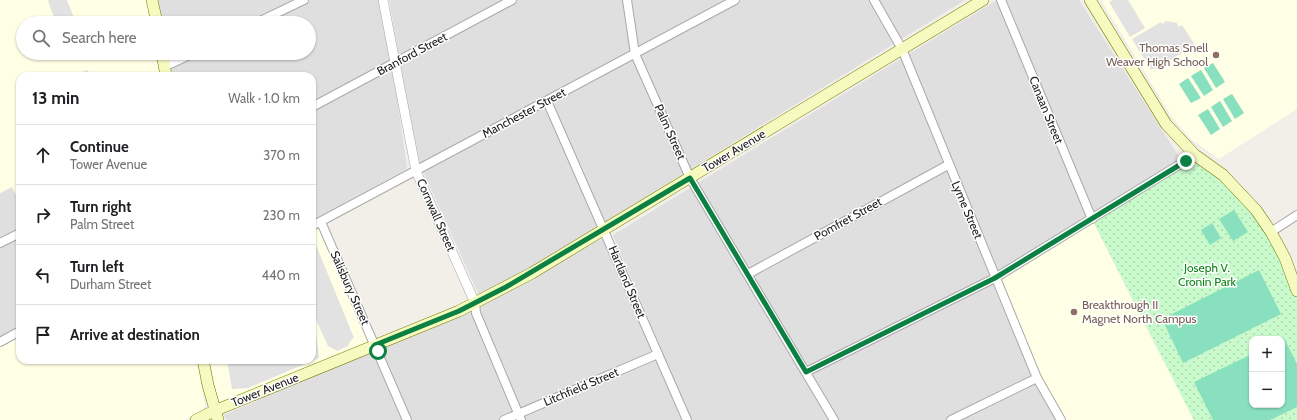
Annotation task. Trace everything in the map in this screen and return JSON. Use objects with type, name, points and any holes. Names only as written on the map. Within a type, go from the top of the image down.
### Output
[{"type":"main road","points":[[152,0],[155,16]]},
{"type":"main road","name":"Tower Avenue","points":[[196,420],[216,415],[475,303],[532,273],[983,0]]},
{"type":"main road","points":[[1090,0],[1166,124],[1195,155],[1223,175],[1240,192],[1271,232],[1285,258],[1297,291]]},
{"type":"main road","points":[[163,60],[165,72]]},
{"type":"main road","points":[[204,364],[216,415]]},
{"type":"street","points":[[271,16],[304,0]]},
{"type":"street","name":"Cornwall Street","points":[[384,0],[416,171],[475,303],[476,313],[520,417]]},
{"type":"street","name":"Branford Street","points":[[316,105],[512,0]]},
{"type":"street","name":"Palm Street","points":[[627,0],[635,54],[690,178],[834,420]]},
{"type":"street","name":"Manchester Street","points":[[316,224],[735,0]]},
{"type":"street","name":"Lyme Street","points":[[874,0],[902,49],[948,165],[1037,378],[1062,420]]},
{"type":"street","name":"Canaan Street","points":[[1001,0],[1092,219]]},
{"type":"street","points":[[165,72],[183,60]]},
{"type":"street","name":"Hartland Street","points":[[547,101],[686,420]]},
{"type":"street","points":[[806,372],[995,278],[1195,155]]},
{"type":"street","name":"Pomfret Street","points":[[748,274],[948,165]]},
{"type":"street","points":[[1271,232],[1297,215]]},
{"type":"street","name":"Salisbury Street","points":[[321,222],[407,420]]},
{"type":"street","points":[[0,243],[16,235]]},
{"type":"street","points":[[0,342],[16,333]]},
{"type":"street","name":"Litchfield Street","points":[[504,420],[520,417],[658,354]]},
{"type":"street","points":[[951,420],[1037,378]]},
{"type":"shaded area","points":[[0,0],[146,0],[149,16],[16,16],[16,60],[157,60],[158,72],[16,72],[16,194],[12,187],[0,193]]},
{"type":"shaded area","points":[[67,0],[73,16],[53,16],[48,1]]},
{"type":"shaded area","points":[[158,0],[379,0],[394,77],[407,167],[405,170],[316,218],[316,72],[170,72],[168,60],[316,60],[316,16],[161,16]]},
{"type":"shaded area","points":[[389,0],[965,0],[522,273],[479,295],[417,158]]},
{"type":"shaded area","points":[[997,0],[1079,0],[1178,155],[1176,163],[990,277],[1037,388],[1056,420],[691,420],[613,235]]},
{"type":"shaded area","name":"Thomas Snell Weaver High School","points":[[1101,0],[1297,0],[1297,109],[1219,159],[1191,139],[1172,117]]},
{"type":"shaded area","points":[[1113,0],[1128,0],[1145,28],[1130,37],[1109,2]]},
{"type":"shaded area","points":[[1166,21],[1177,23],[1178,27],[1182,25],[1195,45],[1156,69],[1151,70],[1132,39],[1161,22],[1162,24]]},
{"type":"shaded area","points":[[12,187],[16,194],[16,329],[0,339],[0,193]]},
{"type":"shaded area","name":"Breakthrough II Magnet North Campus","points":[[1092,219],[1194,420],[1061,420],[1037,378],[995,278]]},
{"type":"shaded area","points":[[316,229],[320,230],[369,342],[223,403],[219,402],[211,364],[316,364]]},
{"type":"shaded area","points":[[601,239],[605,240],[682,420],[227,420],[224,415],[493,300]]},
{"type":"shaded area","points":[[316,245],[354,338],[348,346],[337,351],[328,346],[316,320]]},
{"type":"shaded area","points":[[316,332],[319,358],[316,359]]},
{"type":"shaded area","points":[[16,338],[16,364],[198,364],[205,406],[202,410],[185,420],[0,420],[0,347]]},
{"type":"shaded area","points":[[228,364],[305,364],[248,388],[232,389]]},
{"type":"green space","points":[[1213,63],[1225,82],[1216,88],[1204,68]]},
{"type":"green space","points":[[1201,70],[1213,90],[1204,96],[1191,76]]},
{"type":"green space","points":[[1188,78],[1201,98],[1191,103],[1179,84]]},
{"type":"green space","points":[[1232,94],[1244,113],[1235,119],[1223,99]]},
{"type":"green space","points":[[1220,101],[1232,121],[1223,127],[1211,107]]},
{"type":"green space","points":[[1208,109],[1220,129],[1211,135],[1198,115]]},
{"type":"green space","name":"Joseph V. Cronin Park","points":[[1195,155],[1256,210],[1297,291],[1297,420],[1194,420],[1092,219]]},
{"type":"green space","points":[[1234,210],[1248,232],[1233,241],[1219,219]]},
{"type":"green space","points":[[1212,223],[1221,238],[1210,245],[1201,230]]},
{"type":"green space","points":[[1259,270],[1281,314],[1183,363],[1162,319]]},
{"type":"green space","points":[[1285,340],[1297,364],[1297,407],[1270,420],[1213,420],[1194,382],[1249,355],[1249,408],[1285,408]]},
{"type":"place","name":"Thomas Snell Weaver High School","points":[[1216,55]]},
{"type":"place","name":"Breakthrough II Magnet North Campus","points":[[1074,312]]},
{"type":"route","points":[[378,351],[375,345],[459,311],[490,296],[570,251],[690,178],[806,372],[995,278],[1186,161]]}]
